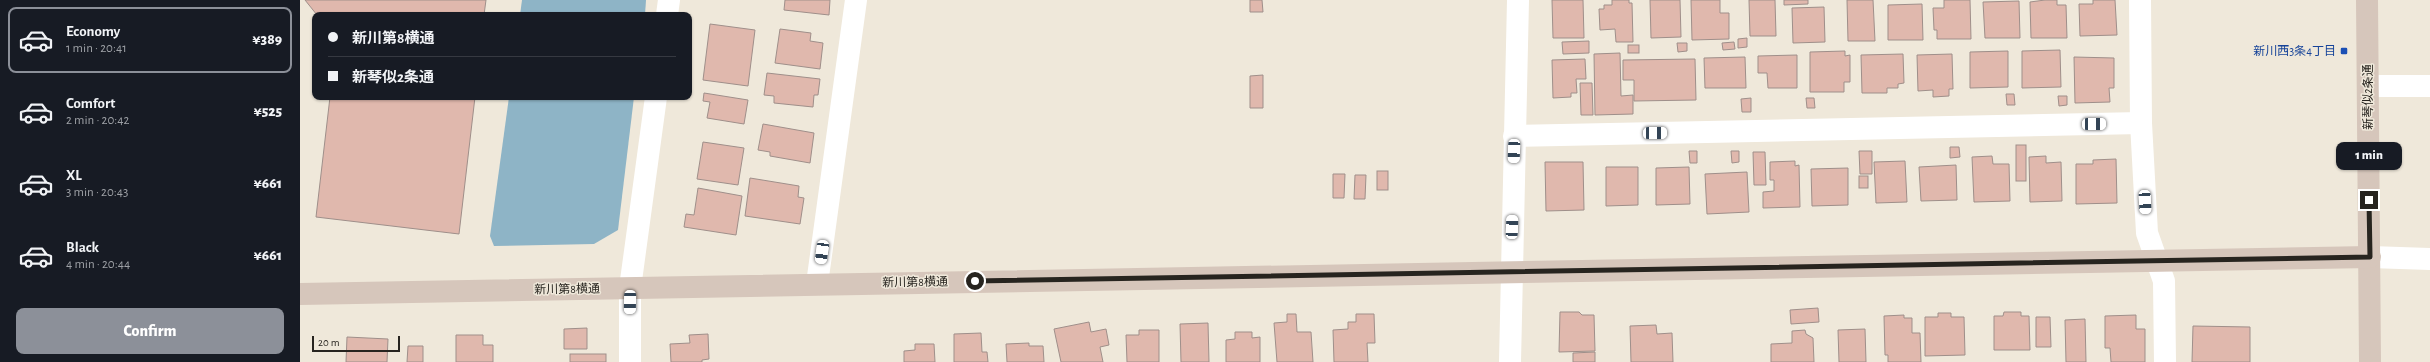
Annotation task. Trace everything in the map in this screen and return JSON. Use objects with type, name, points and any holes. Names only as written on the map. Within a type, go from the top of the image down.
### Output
[{"type":"street","points":[[668,12],[670,0]]},
{"type":"street","points":[[817,284],[856,0]]},
{"type":"street","points":[[1510,362],[1518,0]]},
{"type":"street","points":[[2140,0],[2141,123],[2147,233],[2164,281],[2165,362]]},
{"type":"street","name":"新琴似2条通","points":[[2367,0],[2370,362]]},
{"type":"street","points":[[2368,86],[2430,86]]},
{"type":"street","points":[[630,362],[630,288],[656,100]]},
{"type":"street","points":[[1514,136],[2141,123]]},
{"type":"street","points":[[2370,257],[2430,259]]},
{"type":"street","name":"新川第8横通","points":[[300,294],[2370,257]]},
{"type":"water","points":[[522,0],[646,0],[645,12],[520,12]]},
{"type":"water","points":[[509,100],[634,100],[618,230],[594,244],[494,246],[490,236]]},
{"type":"building","points":[[305,0],[486,0],[484,12],[315,12]]},
{"type":"building","points":[[785,0],[830,0],[829,15],[784,10]]},
{"type":"building","points":[[1250,0],[1262,0],[1263,12],[1250,12]]},
{"type":"building","points":[[1552,0],[1583,0],[1584,38],[1553,38]]},
{"type":"building","points":[[1612,0],[1629,0],[1629,3],[1632,3],[1633,42],[1616,42],[1615,29],[1600,30],[1599,9],[1604,9],[1604,5],[1612,5]]},
{"type":"building","points":[[1650,0],[1680,0],[1681,37],[1651,38]]},
{"type":"building","points":[[1691,0],[1720,0],[1720,13],[1729,13],[1729,39],[1692,40]]},
{"type":"building","points":[[1749,0],[1775,0],[1776,36],[1750,36]]},
{"type":"building","points":[[1784,0],[1808,0],[1808,4],[1784,5]]},
{"type":"building","points":[[1847,0],[1873,0],[1875,41],[1848,41]]},
{"type":"building","points":[[1944,0],[1970,0],[1971,39],[1937,39],[1937,30],[1934,30],[1933,8],[1944,8]]},
{"type":"building","points":[[2057,0],[2057,5],[2066,5],[2067,38],[2031,38],[2030,2]]},
{"type":"building","points":[[2093,0],[2115,0],[2117,35],[2080,36],[2079,4],[2093,4]]},
{"type":"building","points":[[2019,1],[2020,38],[1985,38],[1983,2]]},
{"type":"building","points":[[1922,4],[1923,40],[1888,40],[1888,5]]},
{"type":"building","points":[[1824,7],[1825,42],[1793,43],[1792,8]]},
{"type":"building","points":[[710,24],[755,30],[748,86],[703,80]]},
{"type":"building","points":[[780,29],[811,33],[810,41],[823,43],[820,69],[775,63]]},
{"type":"building","points":[[1747,38],[1747,47],[1738,48],[1738,39]]},
{"type":"building","points":[[1589,41],[1589,53],[1563,54],[1562,42]]},
{"type":"building","points":[[1734,42],[1735,49],[1723,50],[1722,43]]},
{"type":"building","points":[[1677,43],[1687,43],[1687,51],[1678,52]]},
{"type":"building","points":[[1628,45],[1639,45],[1639,53],[1628,53]]},
{"type":"building","points":[[2060,50],[2061,87],[2022,88],[2022,51]]},
{"type":"building","points":[[1845,51],[1845,56],[1850,55],[1850,82],[1844,82],[1844,92],[1810,92],[1810,52]]},
{"type":"building","points":[[2008,51],[2008,87],[1970,88],[1970,52]]},
{"type":"building","points":[[1620,53],[1621,96],[1633,95],[1633,114],[1595,115],[1594,54]]},
{"type":"building","points":[[1903,54],[1904,83],[1898,84],[1898,88],[1887,88],[1887,93],[1862,93],[1861,55]]},
{"type":"building","points":[[1952,54],[1953,89],[1949,89],[1949,96],[1933,97],[1933,90],[1918,91],[1917,55]]},
{"type":"building","points":[[1797,55],[1797,88],[1768,88],[1767,73],[1758,73],[1758,56]]},
{"type":"building","points":[[1745,57],[1746,88],[1705,88],[1704,58]]},
{"type":"building","points":[[2074,57],[2114,58],[2114,88],[2109,88],[2110,102],[2075,103]]},
{"type":"building","points":[[1585,59],[1586,79],[1576,79],[1577,93],[1571,93],[1571,97],[1553,98],[1552,60]]},
{"type":"building","points":[[1695,59],[1696,100],[1634,101],[1634,80],[1623,80],[1623,60]]},
{"type":"building","points":[[767,73],[820,79],[818,95],[814,95],[813,107],[774,103],[774,96],[764,95]]},
{"type":"building","points":[[1263,75],[1263,108],[1250,108],[1250,76]]},
{"type":"building","points":[[1580,83],[1592,83],[1593,115],[1581,115]]},
{"type":"building","points":[[704,93],[748,100],[744,124],[707,118],[710,102],[703,101]]},
{"type":"building","points":[[2006,94],[2014,94],[2015,105],[2007,105]]},
{"type":"building","points":[[2058,96],[2067,96],[2067,105],[2059,106]]},
{"type":"building","points":[[1751,98],[1751,112],[1742,112],[1741,99]]},
{"type":"building","points":[[1806,98],[1814,98],[1815,108],[1807,108]]},
{"type":"building","points":[[330,100],[475,100],[459,234],[316,217]]},
{"type":"building","points":[[763,124],[814,133],[810,163],[770,156],[770,152],[758,150]]},
{"type":"building","points":[[703,142],[744,148],[738,185],[697,179]]},
{"type":"building","points":[[2016,145],[2026,145],[2026,181],[2016,181]]},
{"type":"building","points":[[1950,147],[1959,147],[1960,157],[1950,158]]},
{"type":"building","points":[[1689,151],[1697,151],[1697,163],[1690,163]]},
{"type":"building","points":[[1731,151],[1739,151],[1739,162],[1732,163]]},
{"type":"building","points":[[1859,151],[1872,151],[1872,174],[1860,174]]},
{"type":"building","points":[[1753,152],[1765,152],[1766,185],[1754,185]]},
{"type":"building","points":[[1992,156],[1993,164],[2009,164],[2010,201],[1974,202],[1972,157]]},
{"type":"building","points":[[2046,156],[2046,163],[2061,162],[2062,201],[2030,202],[2029,157]]},
{"type":"building","points":[[2116,159],[2117,203],[2076,204],[2076,164],[2093,164],[2093,160]]},
{"type":"building","points":[[1795,161],[1795,166],[1799,165],[1800,207],[1763,208],[1763,192],[1774,191],[1774,180],[1770,180],[1770,162]]},
{"type":"building","points":[[1905,161],[1907,202],[1876,203],[1874,162]]},
{"type":"building","points":[[1545,162],[1583,162],[1584,210],[1546,211]]},
{"type":"building","points":[[1956,165],[1957,200],[1921,201],[1919,167]]},
{"type":"building","points":[[1606,167],[1638,167],[1638,205],[1606,206]]},
{"type":"building","points":[[1689,167],[1690,204],[1656,205],[1656,168]]},
{"type":"building","points":[[1848,168],[1848,205],[1812,206],[1811,169]]},
{"type":"building","points":[[1377,171],[1388,171],[1388,190],[1377,190]]},
{"type":"building","points":[[1747,172],[1749,212],[1707,214],[1705,174]]},
{"type":"building","points":[[1333,174],[1345,174],[1344,198],[1333,198]]},
{"type":"building","points":[[1355,175],[1366,175],[1365,199],[1354,199]]},
{"type":"building","points":[[1859,176],[1868,176],[1868,188],[1859,188]]},
{"type":"building","points":[[750,178],[799,186],[798,197],[804,198],[800,224],[745,216]]},
{"type":"building","points":[[698,188],[742,196],[736,235],[684,227],[686,214],[694,215]]},
{"type":"building","points":[[1818,308],[1819,322],[1791,324],[1790,310]]},
{"type":"building","points":[[1560,312],[1579,312],[1582,315],[1594,315],[1595,351],[1559,352]]},
{"type":"building","points":[[2004,312],[2021,312],[2021,316],[2029,316],[2030,350],[1994,350],[1994,316],[2003,316]]},
{"type":"building","points":[[1938,313],[1951,313],[1951,317],[1964,317],[1965,355],[1925,356],[1925,317],[1938,317]]},
{"type":"building","points":[[1287,314],[1296,314],[1297,332],[1311,332],[1313,362],[1277,362],[1274,323],[1287,322]]},
{"type":"building","points":[[1356,314],[1374,314],[1375,343],[1367,343],[1368,362],[1334,362],[1333,330],[1348,329],[1348,322],[1356,322]]},
{"type":"building","points":[[1904,315],[1904,318],[1912,318],[1912,333],[1920,333],[1921,362],[1888,362],[1888,355],[1885,355],[1884,316]]},
{"type":"building","points":[[2136,315],[2136,329],[2145,329],[2145,362],[2111,362],[2110,348],[2105,348],[2105,316]]},
{"type":"building","points":[[2036,317],[2050,317],[2051,347],[2036,347]]},
{"type":"building","points":[[2085,319],[2086,362],[2066,362],[2065,320]]},
{"type":"building","points":[[1089,322],[1091,332],[1106,329],[1109,345],[1100,347],[1103,362],[1061,362],[1054,329]]},
{"type":"building","points":[[1208,323],[1209,362],[1181,362],[1180,324]]},
{"type":"building","points":[[1656,325],[1657,334],[1672,333],[1673,362],[1631,362],[1630,326]]},
{"type":"building","points":[[2193,326],[2250,327],[2250,362],[2192,362]]},
{"type":"building","points":[[587,328],[587,349],[564,349],[564,329]]},
{"type":"building","points":[[1865,329],[1866,362],[1839,362],[1838,330]]},
{"type":"building","points":[[1139,330],[1159,330],[1159,362],[1127,362],[1126,335],[1139,335]]},
{"type":"building","points":[[1805,330],[1806,334],[1813,338],[1814,362],[1771,362],[1771,344],[1792,343],[1792,331]]},
{"type":"building","points":[[1235,332],[1252,332],[1252,338],[1260,337],[1260,362],[1226,362],[1226,340],[1235,339]]},
{"type":"building","points":[[981,333],[982,352],[987,352],[988,362],[954,362],[954,334]]},
{"type":"building","points":[[708,334],[709,359],[702,360],[702,362],[671,362],[670,344],[690,343],[689,335]]},
{"type":"building","points":[[456,335],[483,335],[483,345],[493,345],[493,362],[456,362]]},
{"type":"building","points":[[347,337],[388,339],[387,362],[346,362]]},
{"type":"building","points":[[1029,343],[1029,346],[1043,346],[1044,362],[1007,362],[1006,344]]},
{"type":"building","points":[[915,344],[934,344],[935,362],[904,362],[904,351],[915,350]]},
{"type":"building","points":[[408,346],[423,346],[423,362],[407,362]]},
{"type":"building","points":[[1595,352],[1595,362],[1573,362],[1573,353]]},
{"type":"building","points":[[570,354],[606,354],[606,362],[570,362]]},
{"type":"place","name":"新川西3条4丁目","points":[[2344,51]]},
{"type":"route","points":[[975,281],[1479,273],[2322,256],[2370,257],[2369,200]]}]
